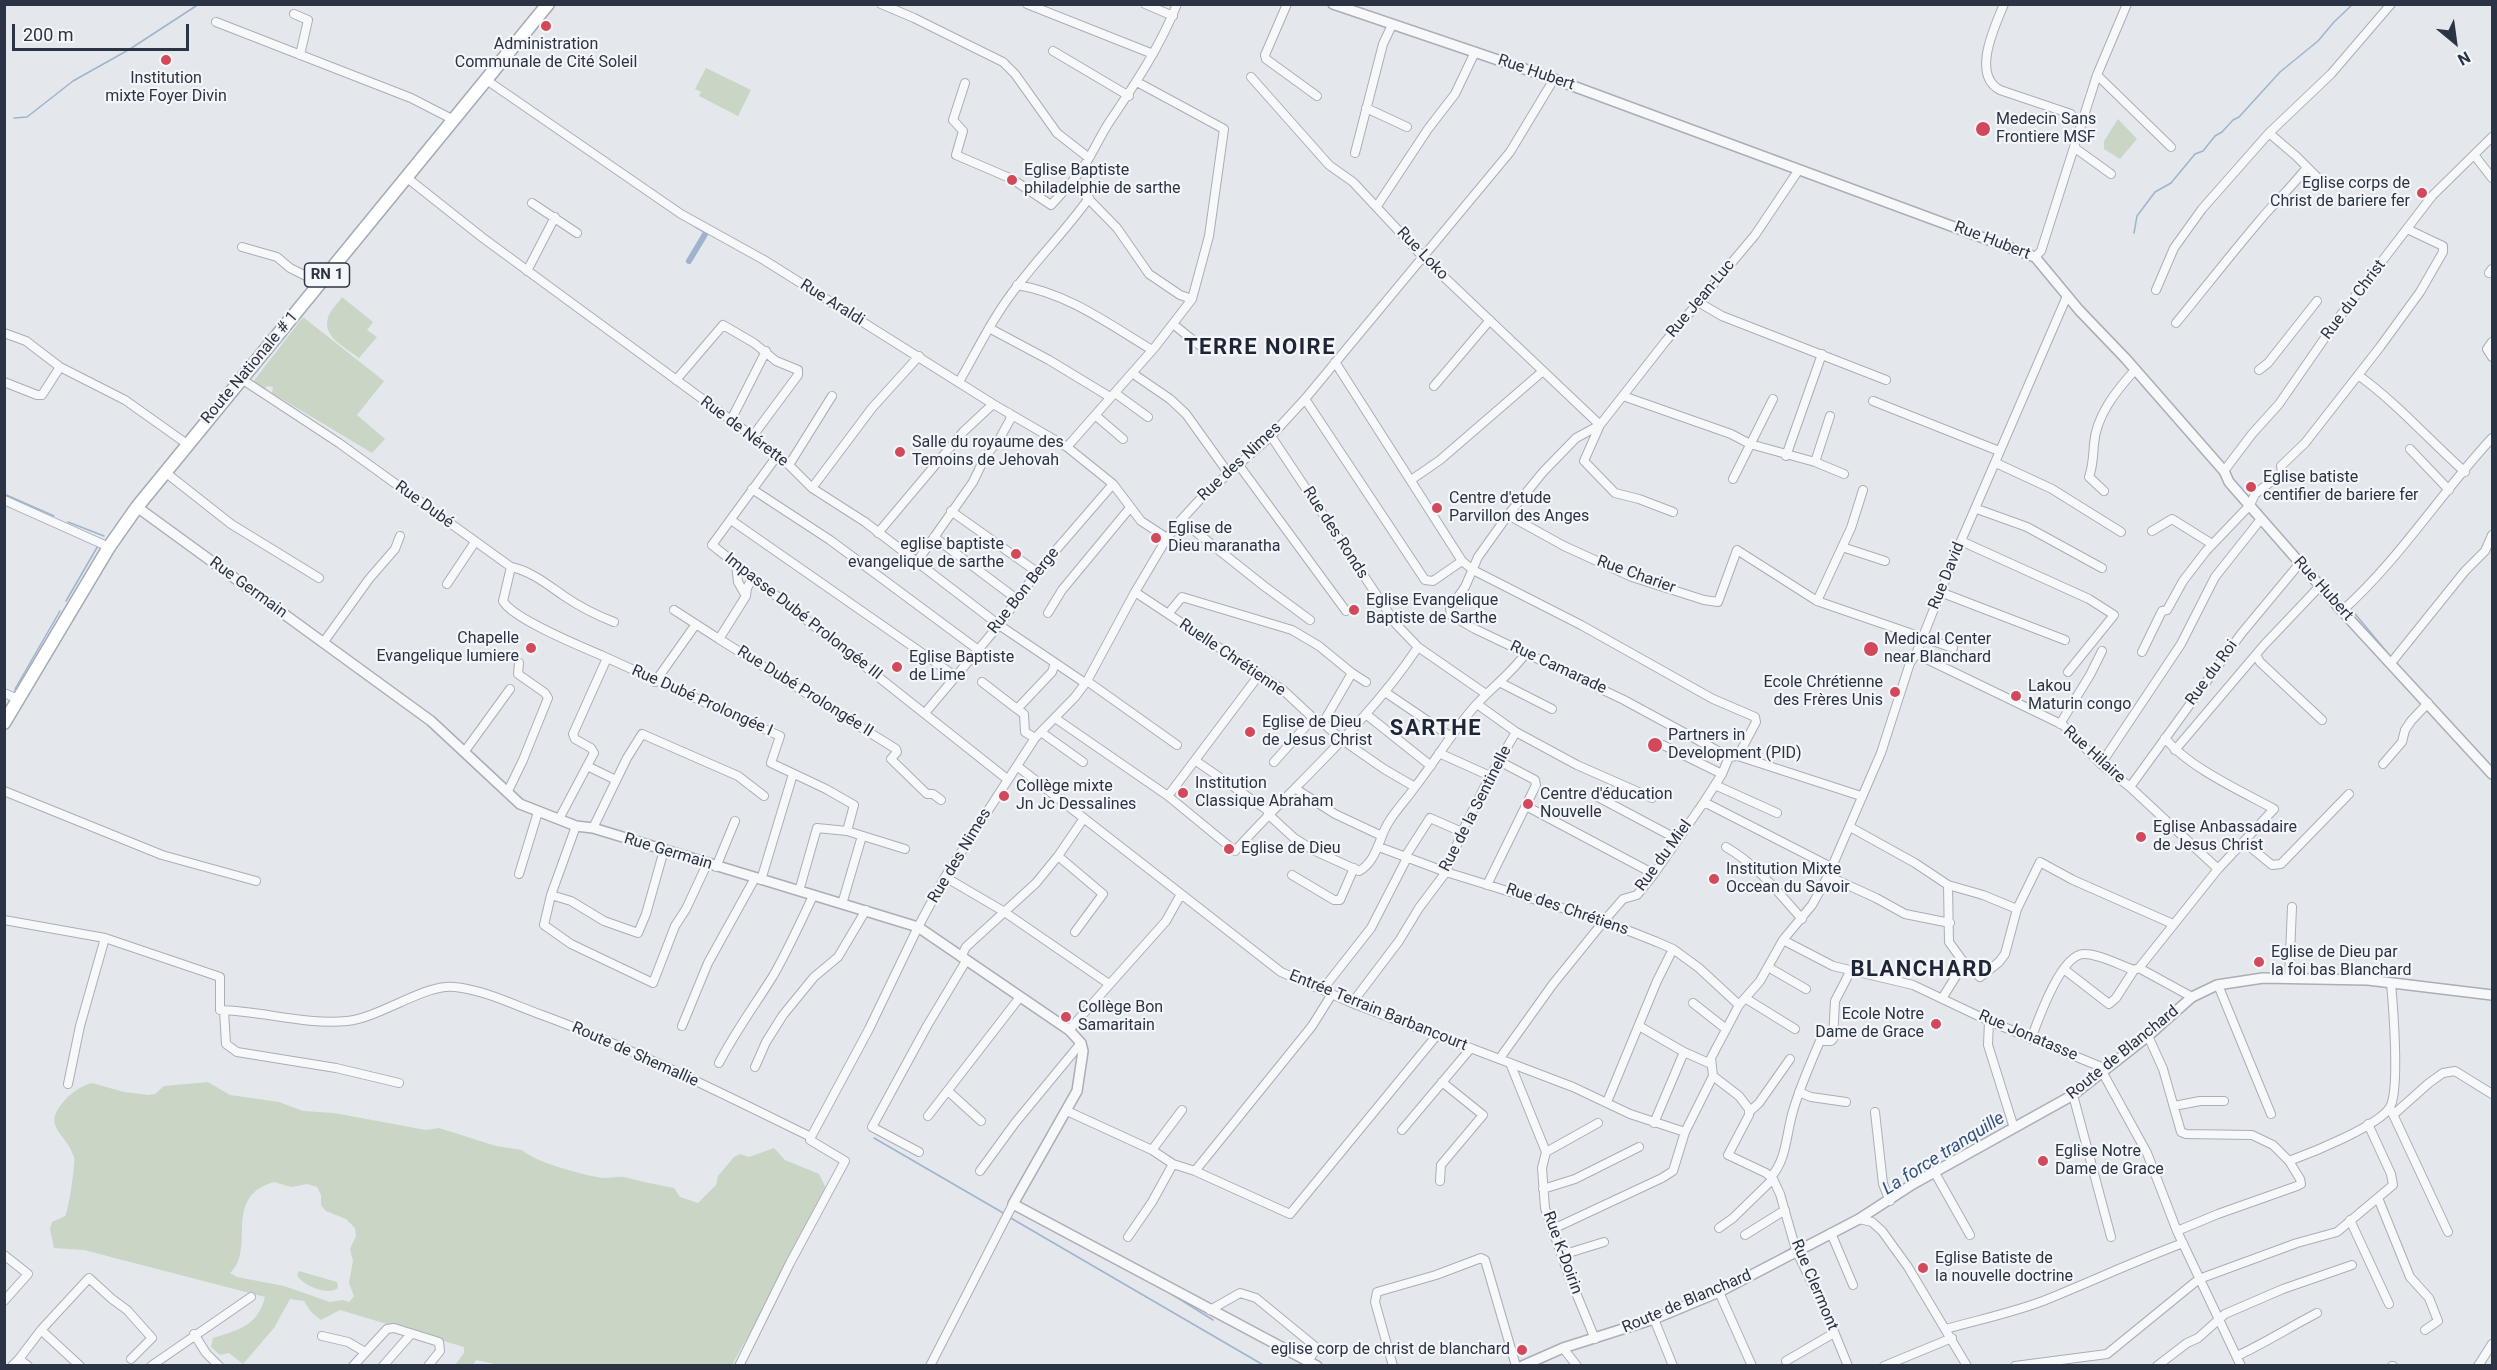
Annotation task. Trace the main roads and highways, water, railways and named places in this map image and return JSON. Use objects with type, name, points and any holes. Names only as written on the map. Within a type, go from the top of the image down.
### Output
[{"type":"main road","name":"Route Nationale # 1","points":[[4,723],[109,547],[137,507],[484,79],[548,4]]},
{"type":"waterway","points":[[14,118],[27,117],[73,81],[130,49],[199,4]]},
{"type":"waterway","points":[[2134,233],[2137,216],[2155,192],[2171,183],[2195,154],[2203,151],[2215,136],[2239,117],[2280,72],[2318,41],[2353,4]]},
{"type":"waterway","points":[[521,108],[608,168]]},
{"type":"waterway","points":[[694,226],[704,232]]},
{"type":"waterway","points":[[689,261],[707,231]]},
{"type":"waterway","points":[[4,494],[54,516]]},
{"type":"waterway","points":[[68,522],[104,536]]},
{"type":"waterway","points":[[1152,534],[1159,537]]},
{"type":"waterway","points":[[66,601],[99,544]]},
{"type":"waterway","points":[[2351,609],[2391,657]]},
{"type":"waterway","points":[[15,689],[60,611]]},
{"type":"waterway","points":[[2396,663],[2405,673]]},
{"type":"waterway","name":"La force tranquille","points":[[2062,1096],[2075,1087]]},
{"type":"waterway","points":[[874,1138],[1005,1214]]},
{"type":"waterway","points":[[1009,1217],[1265,1366]]},
{"type":"waterway","name":"La force tranquille","points":[[1798,1244],[1813,1238]]},
{"type":"waterway","name":"La force tranquille","points":[[1780,1255],[1790,1249]]},
{"type":"waterway","points":[[1162,1288],[1213,1320]]},
{"type":"waterway","name":"La force tranquille","points":[[1655,1313],[1662,1311]]},
{"type":"waterway","name":"La force tranquille","points":[[1635,1320],[1647,1316]]},
{"type":"place","name":"Administration Communale de Cité Soleil","points":[[546,26]]},
{"type":"place","name":"Institution mixte Foyer Divin","points":[[166,60]]},
{"type":"place","name":"Medecin Sans Frontiere MSF","points":[[1983,129]]},
{"type":"place","name":"Eglise Baptiste philadelphie de sarthe","points":[[1012,180]]},
{"type":"place","name":"Eglise corps de Christ de bariere fer","points":[[2422,193]]},
{"type":"place","name":"Salle du royaume des Temoins de Jehovah","points":[[900,452]]},
{"type":"place","name":"Eglise batiste centifier de bariere fer","points":[[2251,487]]},
{"type":"place","name":"Centre d'etude Parvillon des Anges","points":[[1437,508]]},
{"type":"place","name":"Eglise de Dieu maranatha","points":[[1156,538]]},
{"type":"place","name":"eglise baptiste evangelique de sarthe","points":[[1016,554]]},
{"type":"place","name":"Eglise Evangelique Baptiste de Sarthe","points":[[1354,610]]},
{"type":"place","name":"Chapelle Evangelique lumiere","points":[[531,648]]},
{"type":"place","name":"Medical Center near Blanchard","points":[[1871,649]]},
{"type":"place","name":"Eglise Baptiste de Lime","points":[[897,667]]},
{"type":"place","name":"Ecole Chrétienne des Frères Unis","points":[[1895,692]]},
{"type":"place","name":"Lakou Maturin congo","points":[[2016,696]]},
{"type":"place","name":"Eglise de Dieu de Jesus Christ","points":[[1250,732]]},
{"type":"place","name":"Partners in Development (PID)","points":[[1655,745]]},
{"type":"place","name":"Institution Classique Abraham","points":[[1183,793]]},
{"type":"place","name":"Collège mixte Jn Jc Dessalines","points":[[1004,796]]},
{"type":"place","name":"Centre d'éducation Nouvelle","points":[[1528,804]]},
{"type":"place","name":"Eglise Anbassadaire de Jesus Christ","points":[[2141,837]]},
{"type":"place","name":"Eglise de Dieu","points":[[1229,849]]},
{"type":"place","name":"Institution Mixte Occean du Savoir","points":[[1714,879]]},
{"type":"place","name":"Eglise de Dieu par la foi bas Blanchard","points":[[2259,962]]},
{"type":"place","name":"Collège Bon Samaritain","points":[[1066,1017]]},
{"type":"place","name":"Ecole Notre Dame de Grace","points":[[1936,1024]]},
{"type":"place","name":"Eglise Notre Dame de Grace","points":[[2043,1161]]},
{"type":"place","name":"Eglise Batiste de la nouvelle doctrine","points":[[1923,1268]]},
{"type":"place","name":"eglise corp de christ de blanchard","points":[[1522,1350]]},
{"type":"district","name":"TERRE NOIRE","points":[[1260,348]]},
{"type":"district","name":"SARTHE","points":[[1436,729]]},
{"type":"district","name":"BLANCHARD","points":[[1922,970]]}]
